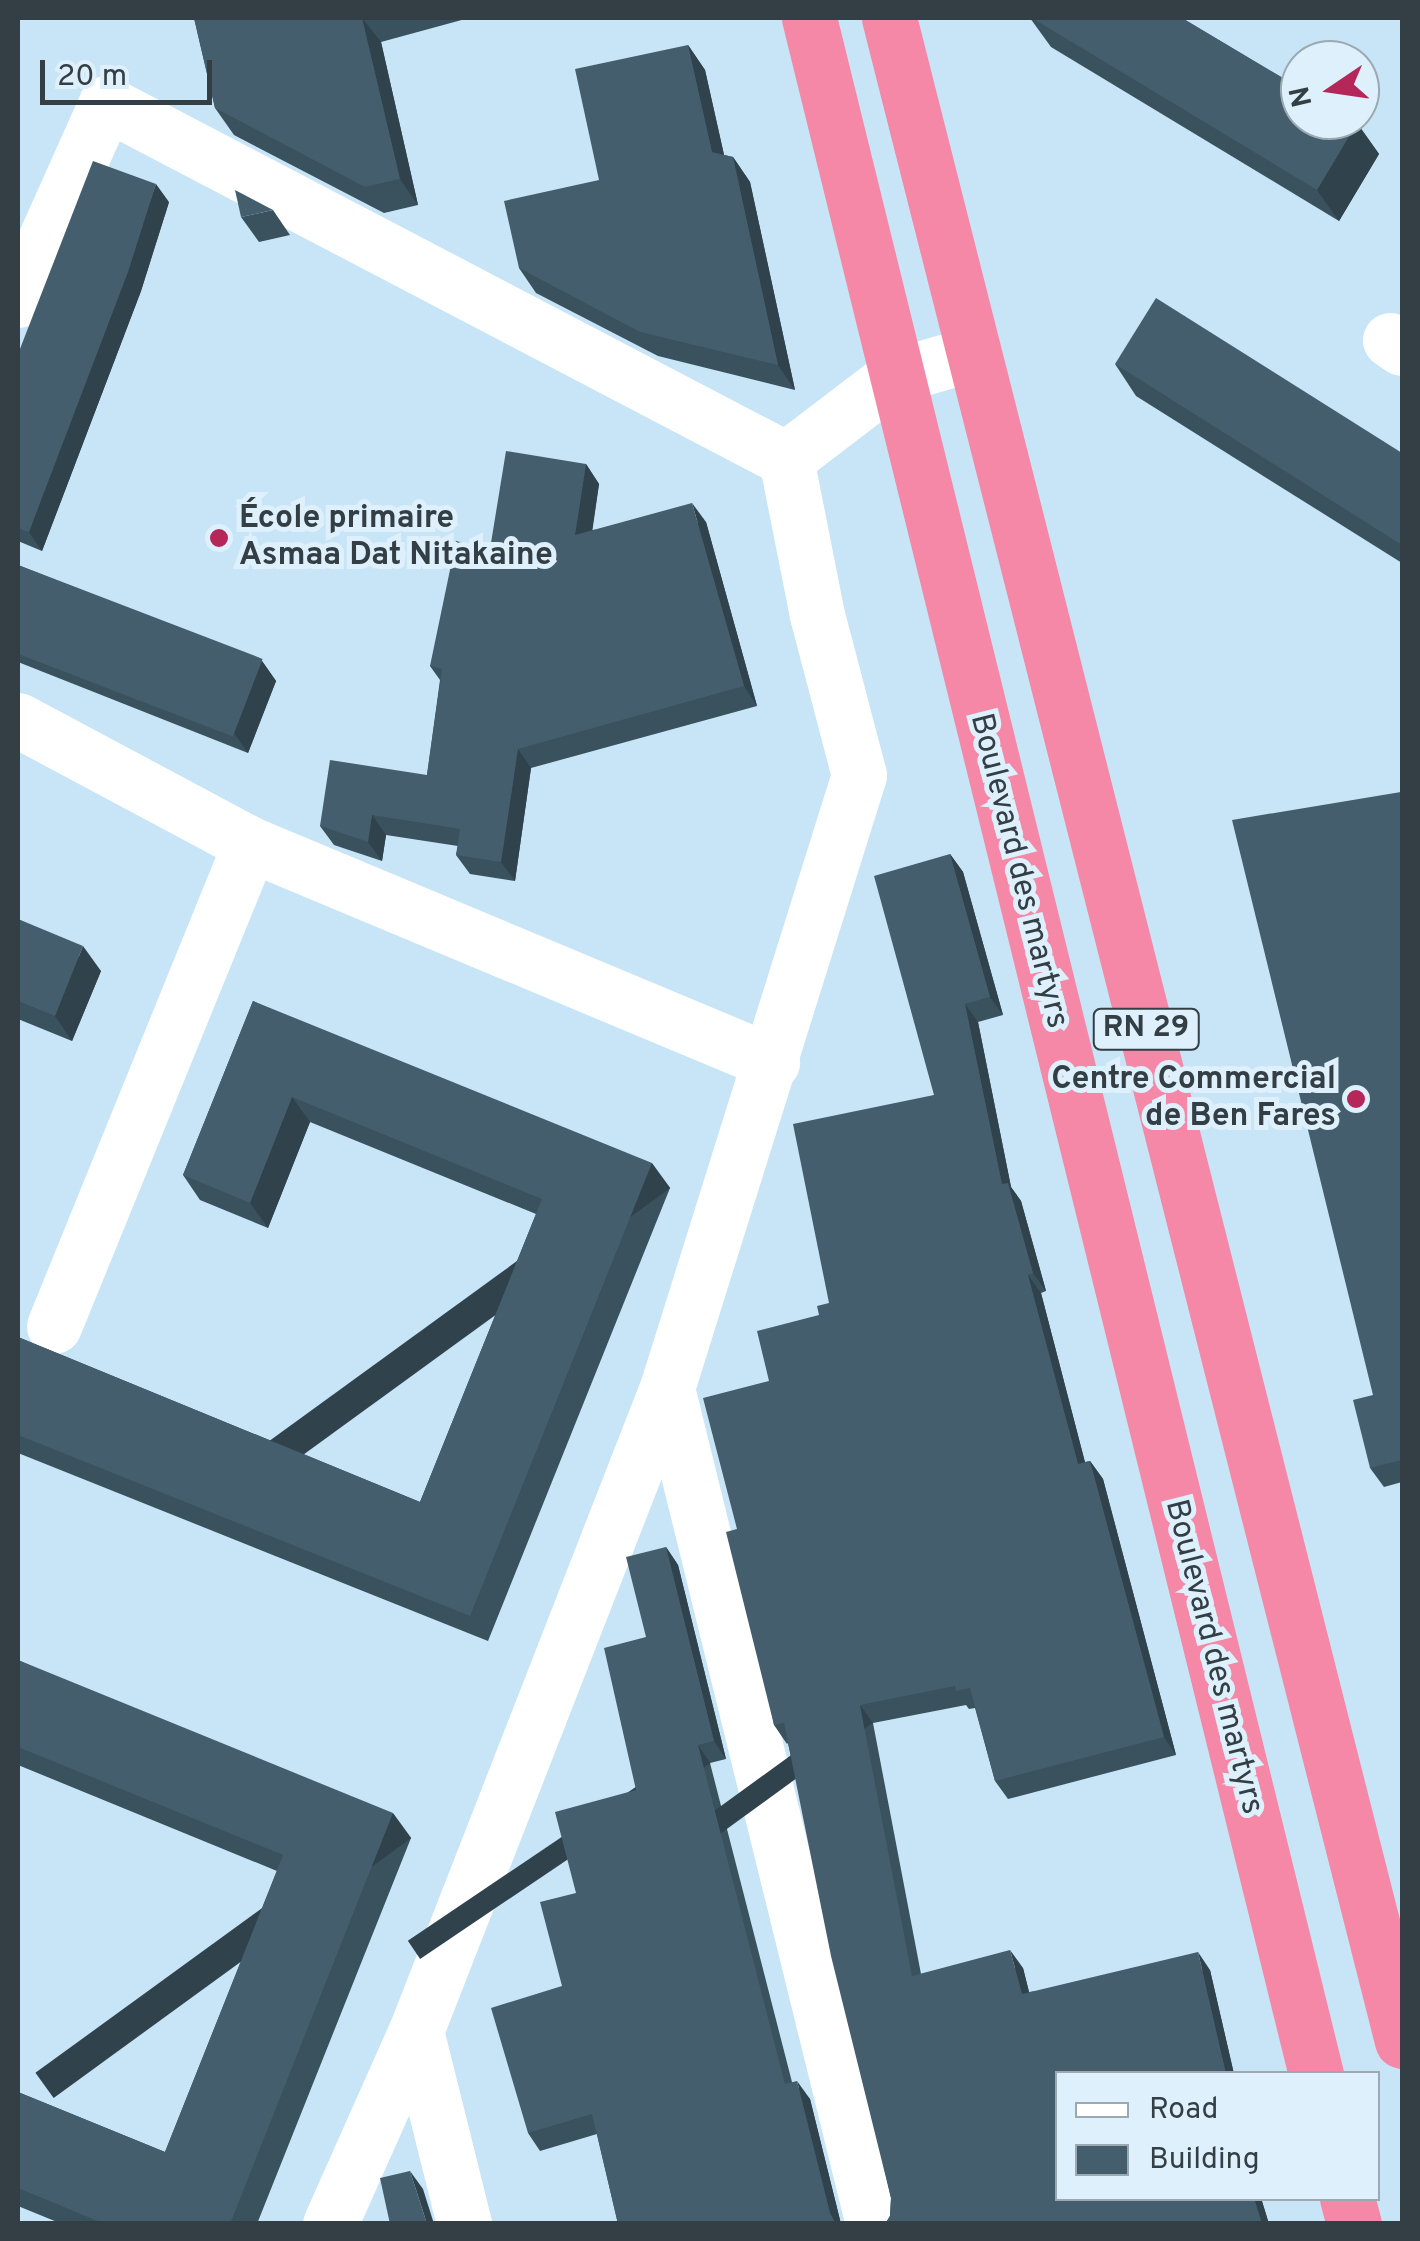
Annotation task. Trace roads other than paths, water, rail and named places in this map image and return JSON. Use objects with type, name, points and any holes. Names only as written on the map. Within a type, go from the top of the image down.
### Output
[{"type":"highway","name":"Boulevard des martyrs","points":[[809,18],[1315,2071]]},
{"type":"highway","name":"RN 29","points":[[889,18],[1402,2042]]},
{"type":"street","points":[[18,300],[106,104],[786,459]]},
{"type":"street","points":[[786,459],[895,376],[974,353]]},
{"type":"street","points":[[330,2224],[416,2031],[668,1388],[859,775],[818,615],[786,459]]},
{"type":"street","points":[[18,720],[250,844],[772,1062]]},
{"type":"street","points":[[54,1326],[250,844]]},
{"type":"street","points":[[668,1388],[873,2224]]},
{"type":"street","points":[[416,2031],[464,2224]]},
{"type":"place","name":"École primaire Asmaa Dat Nitakaine","points":[[219,538]]},
{"type":"place","name":"Centre Commercial de Ben Fares","points":[[1356,1099]]}]
